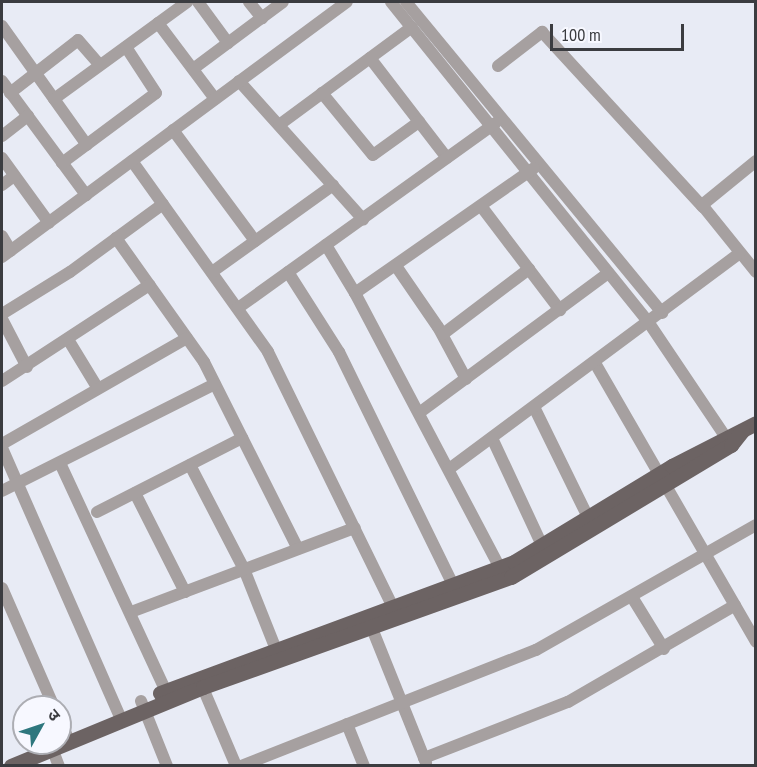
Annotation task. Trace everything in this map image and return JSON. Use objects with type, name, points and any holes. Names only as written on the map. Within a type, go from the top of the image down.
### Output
[{"type":"main road","points":[[72,729],[120,715],[200,682],[503,573],[749,427]]},
{"type":"main road","points":[[369,622],[393,607],[453,585],[503,573],[542,545],[588,517],[663,478]]},
{"type":"main road","points":[[143,705],[166,691],[200,682]]},
{"type":"main road","points":[[11,765],[28,755]]},
{"type":"street","points":[[54,99],[187,2]]},
{"type":"street","points":[[198,2],[228,43]]},
{"type":"street","points":[[249,2],[262,18]]},
{"type":"street","points":[[193,69],[283,2]]},
{"type":"street","points":[[391,2],[649,323],[728,440]]},
{"type":"street","points":[[406,2],[662,313]]},
{"type":"street","points":[[2,236],[6,254],[340,3]]},
{"type":"street","points":[[158,23],[215,99]]},
{"type":"street","points":[[2,26],[87,145]]},
{"type":"street","points":[[279,125],[412,27]]},
{"type":"street","points":[[498,66],[542,32],[703,207],[756,272]]},
{"type":"street","points":[[10,93],[78,40],[100,65]]},
{"type":"street","points":[[62,163],[156,93],[126,47]]},
{"type":"street","points":[[370,58],[447,158]]},
{"type":"street","points":[[2,81],[86,195]]},
{"type":"street","points":[[239,81],[363,219]]},
{"type":"street","points":[[322,93],[373,155],[419,122]]},
{"type":"street","points":[[2,136],[28,116]]},
{"type":"street","points":[[238,308],[502,118]]},
{"type":"street","points":[[173,130],[255,241]]},
{"type":"street","points":[[2,158],[49,223]]},
{"type":"street","points":[[132,161],[268,352],[393,607]]},
{"type":"street","points":[[703,207],[704,200],[756,161]]},
{"type":"street","points":[[355,293],[540,164]]},
{"type":"street","points":[[2,185],[14,176]]},
{"type":"street","points":[[212,272],[333,185]]},
{"type":"street","points":[[2,314],[163,204]]},
{"type":"street","points":[[481,206],[560,310]]},
{"type":"street","points":[[116,238],[187,338],[214,384],[297,549]]},
{"type":"street","points":[[326,246],[355,293],[503,573]]},
{"type":"street","points":[[449,469],[649,323],[740,253]]},
{"type":"street","points":[[396,266],[442,334],[466,379]]},
{"type":"street","points":[[442,334],[529,269]]},
{"type":"street","points":[[288,272],[339,352],[453,585]]},
{"type":"street","points":[[419,413],[608,273]]},
{"type":"street","points":[[2,381],[69,341],[149,285]]},
{"type":"street","points":[[2,320],[27,367]]},
{"type":"street","points":[[2,444],[97,387],[187,338]]},
{"type":"street","points":[[69,341],[97,387]]},
{"type":"street","points":[[594,363],[663,478],[756,642]]},
{"type":"street","points":[[2,490],[214,384]]},
{"type":"street","points":[[534,407],[588,517]]},
{"type":"street","points":[[97,512],[242,438]]},
{"type":"street","points":[[492,438],[542,545]]},
{"type":"street","points":[[2,448],[120,715]]},
{"type":"street","points":[[60,463],[166,691]]},
{"type":"street","points":[[190,465],[244,569],[279,654]]},
{"type":"street","points":[[135,493],[185,592]]},
{"type":"street","points":[[241,765],[536,650],[756,525]]},
{"type":"street","points":[[131,612],[355,528]]},
{"type":"street","points":[[2,588],[49,695]]},
{"type":"street","points":[[632,597],[664,649]]},
{"type":"street","points":[[369,622],[425,762],[568,702],[664,649],[735,605]]},
{"type":"street","points":[[200,682],[236,765]]},
{"type":"street","points":[[143,705],[167,765]]},
{"type":"street","points":[[347,724],[364,765]]}]
